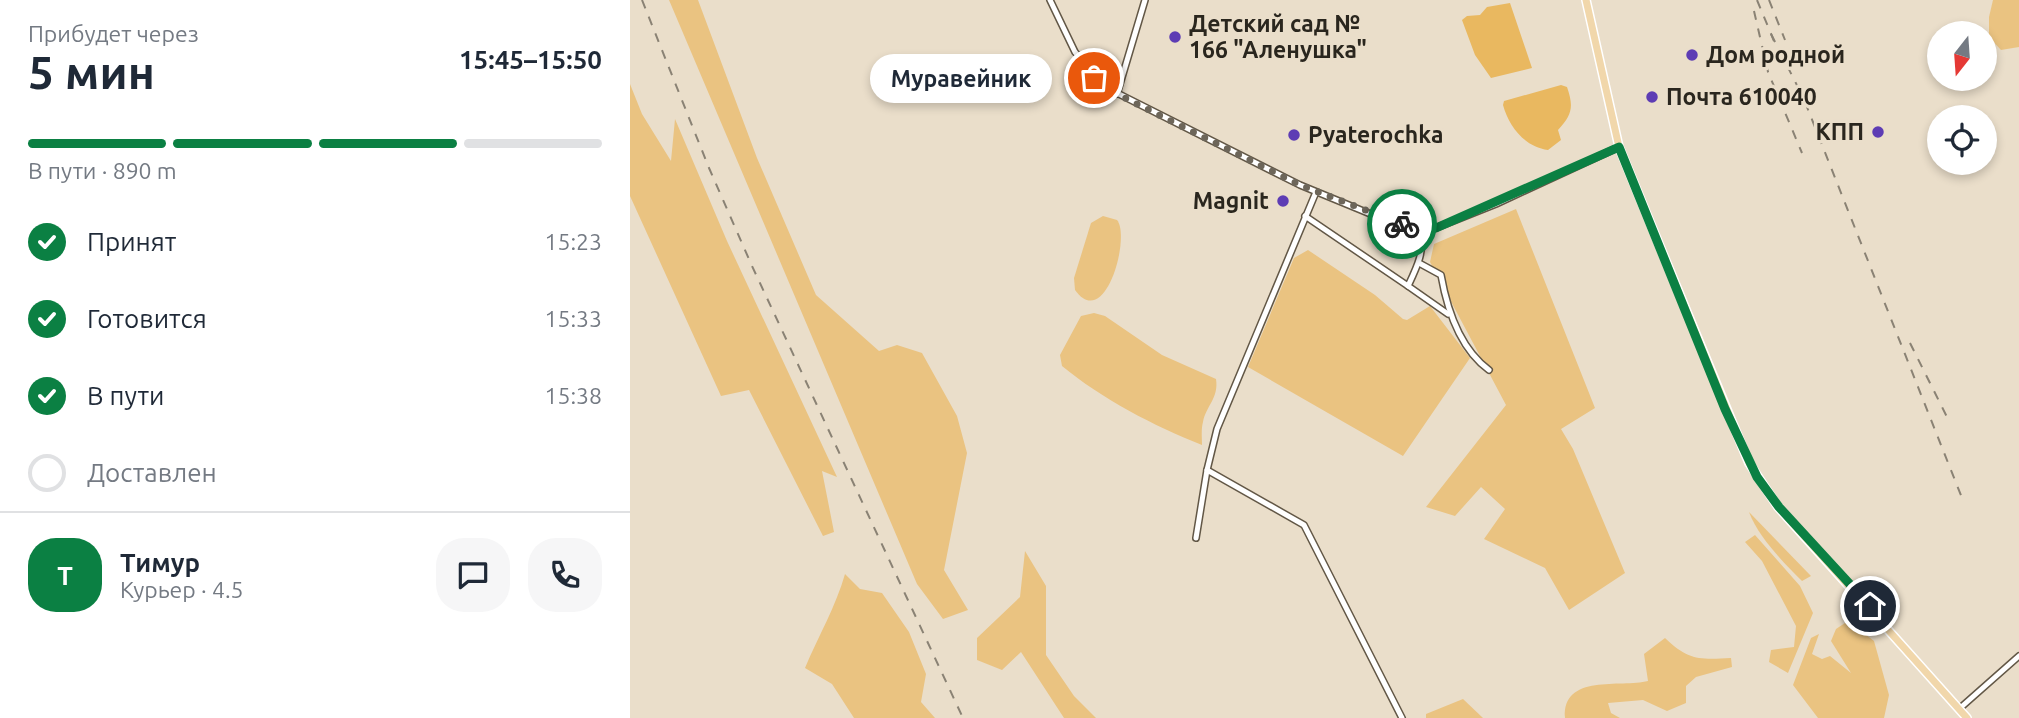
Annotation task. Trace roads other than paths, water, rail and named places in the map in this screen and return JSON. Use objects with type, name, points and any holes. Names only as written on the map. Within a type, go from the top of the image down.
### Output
[{"type":"main road","points":[[1586,0],[1619,147],[1725,409],[1757,477],[1779,507],[1967,718]]},
{"type":"street","points":[[1050,0],[1084,65],[1099,83],[1316,192],[1373,215],[1421,229],[1436,228],[1496,204],[1619,147]]},
{"type":"street","points":[[1117,94],[1145,0]]},
{"type":"street","points":[[1196,538],[1207,470],[1223,413],[1316,192]]},
{"type":"street","points":[[1305,216],[1448,314]]},
{"type":"street","points":[[1408,286],[1419,264],[1423,243],[1421,229]]},
{"type":"street","points":[[1419,264],[1441,275],[1448,314],[1478,362],[1489,370]]},
{"type":"street","points":[[1207,470],[1304,525],[1402,718]]},
{"type":"street","points":[[1959,709],[2019,656]]},
{"type":"railway","points":[[642,0],[709,168],[752,266],[963,718]]},
{"type":"railway","points":[[1757,0],[1774,41]]},
{"type":"railway","points":[[1769,0],[1785,40]]},
{"type":"railway","points":[[1754,11],[1768,72],[1802,153]]},
{"type":"railway","points":[[1771,34],[1809,109]]},
{"type":"railway","points":[[1805,102],[1964,503]]},
{"type":"railway","points":[[1910,343],[1949,421]]},
{"type":"place","name":"Детский сад № 166 \"Аленушка\"","points":[[1175,37]]},
{"type":"place","name":"Дом родной","points":[[1692,55]]},
{"type":"place","name":"Муравейник","points":[[1094,78]]},
{"type":"place","name":"Почта 610040","points":[[1652,97]]},
{"type":"place","name":"КПП","points":[[1878,132]]},
{"type":"place","name":"Pyaterochka","points":[[1294,135]]},
{"type":"place","name":"Magnit","points":[[1283,201]]}]
